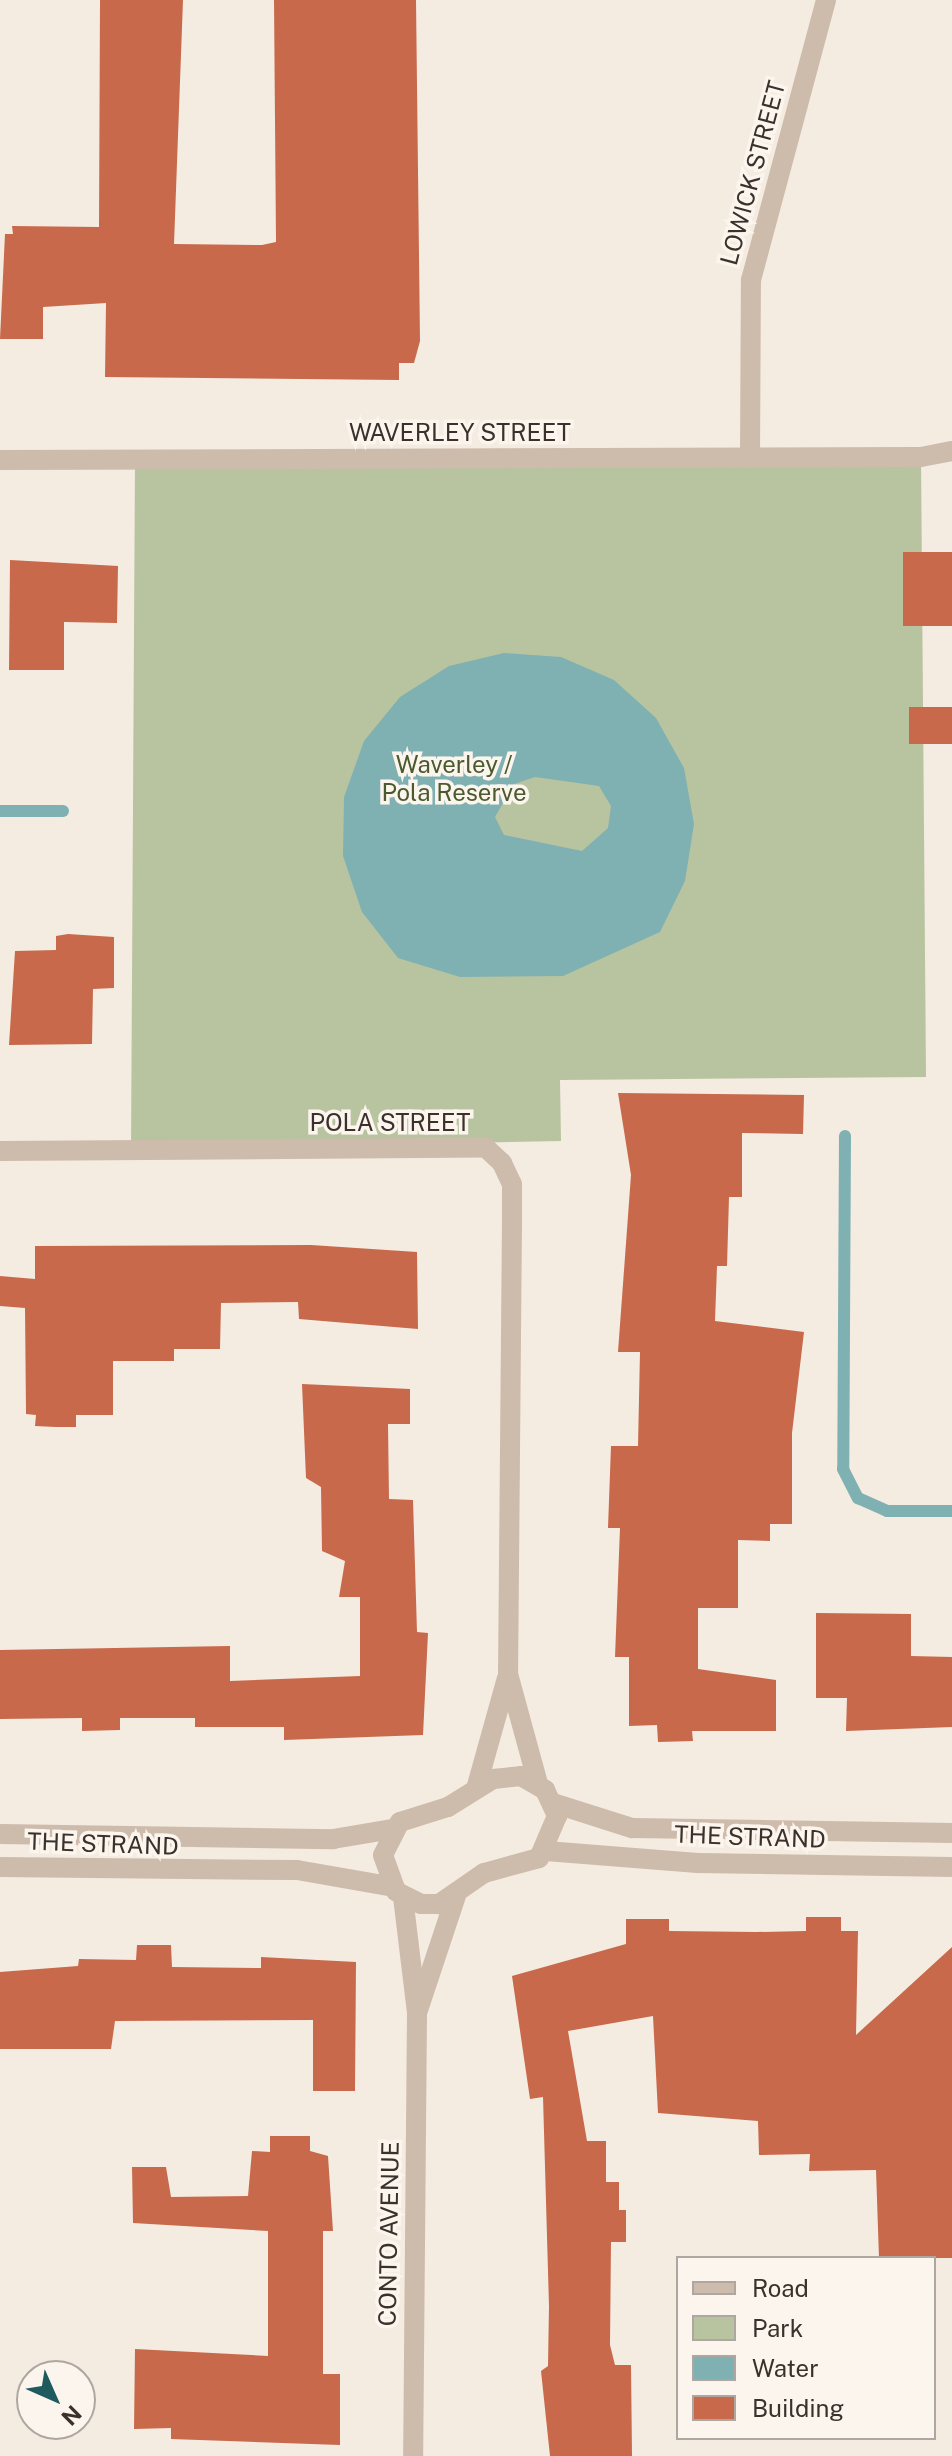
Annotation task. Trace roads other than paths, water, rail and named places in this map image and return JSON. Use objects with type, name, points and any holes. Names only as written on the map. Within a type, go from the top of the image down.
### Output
[{"type":"street","name":"LOWICK STREET","points":[[750,458],[751,280],[826,0]]},
{"type":"street","name":"WAVERLEY STREET","points":[[0,460],[921,457],[952,451]]},
{"type":"street","name":"WAVERLEY STREET","points":[[921,457],[952,464]]},
{"type":"street","name":"POLA STREET","points":[[0,1151],[486,1148],[502,1163],[512,1184],[508,1674],[476,1789]]},
{"type":"street","name":"POLA STREET","points":[[508,1674],[538,1784]]},
{"type":"street","name":"THE STRAND","points":[[0,1834],[333,1839],[393,1829],[501,1776],[538,1784]]},
{"type":"street","points":[[456,1896],[484,1873],[522,1866],[546,1851],[556,1825],[553,1803],[538,1784]]},
{"type":"street","name":"THE STRAND","points":[[553,1803],[632,1828],[952,1833]]},
{"type":"street","name":"CONTO AVENUE","points":[[393,1829],[383,1855],[398,1892],[417,2013],[413,2456]]},
{"type":"street","name":"THE STRAND","points":[[546,1851],[698,1863],[952,1867]]},
{"type":"street","name":"THE STRAND","points":[[0,1867],[170,1874],[297,1870],[398,1892],[430,1905],[456,1896]]},
{"type":"street","name":"CONTO AVENUE","points":[[417,2013],[456,1896]]},
{"type":"water","points":[[504,653],[561,657],[614,680],[656,718],[684,768],[694,824],[685,881],[660,932],[563,976],[460,977],[398,958],[362,912],[343,856],[344,797],[364,741],[400,697],[449,666]],"holes":[[[535,777],[599,786],[611,806],[608,828],[582,851],[504,835],[495,817],[514,784]]]},
{"type":"waterway","points":[[0,811],[63,811]]},
{"type":"waterway","points":[[845,1136],[843,1469],[858,1498],[887,1511],[952,1511]]},
{"type":"park label","name":"Waverley / Pola Reserve","points":[[454,779]]}]
